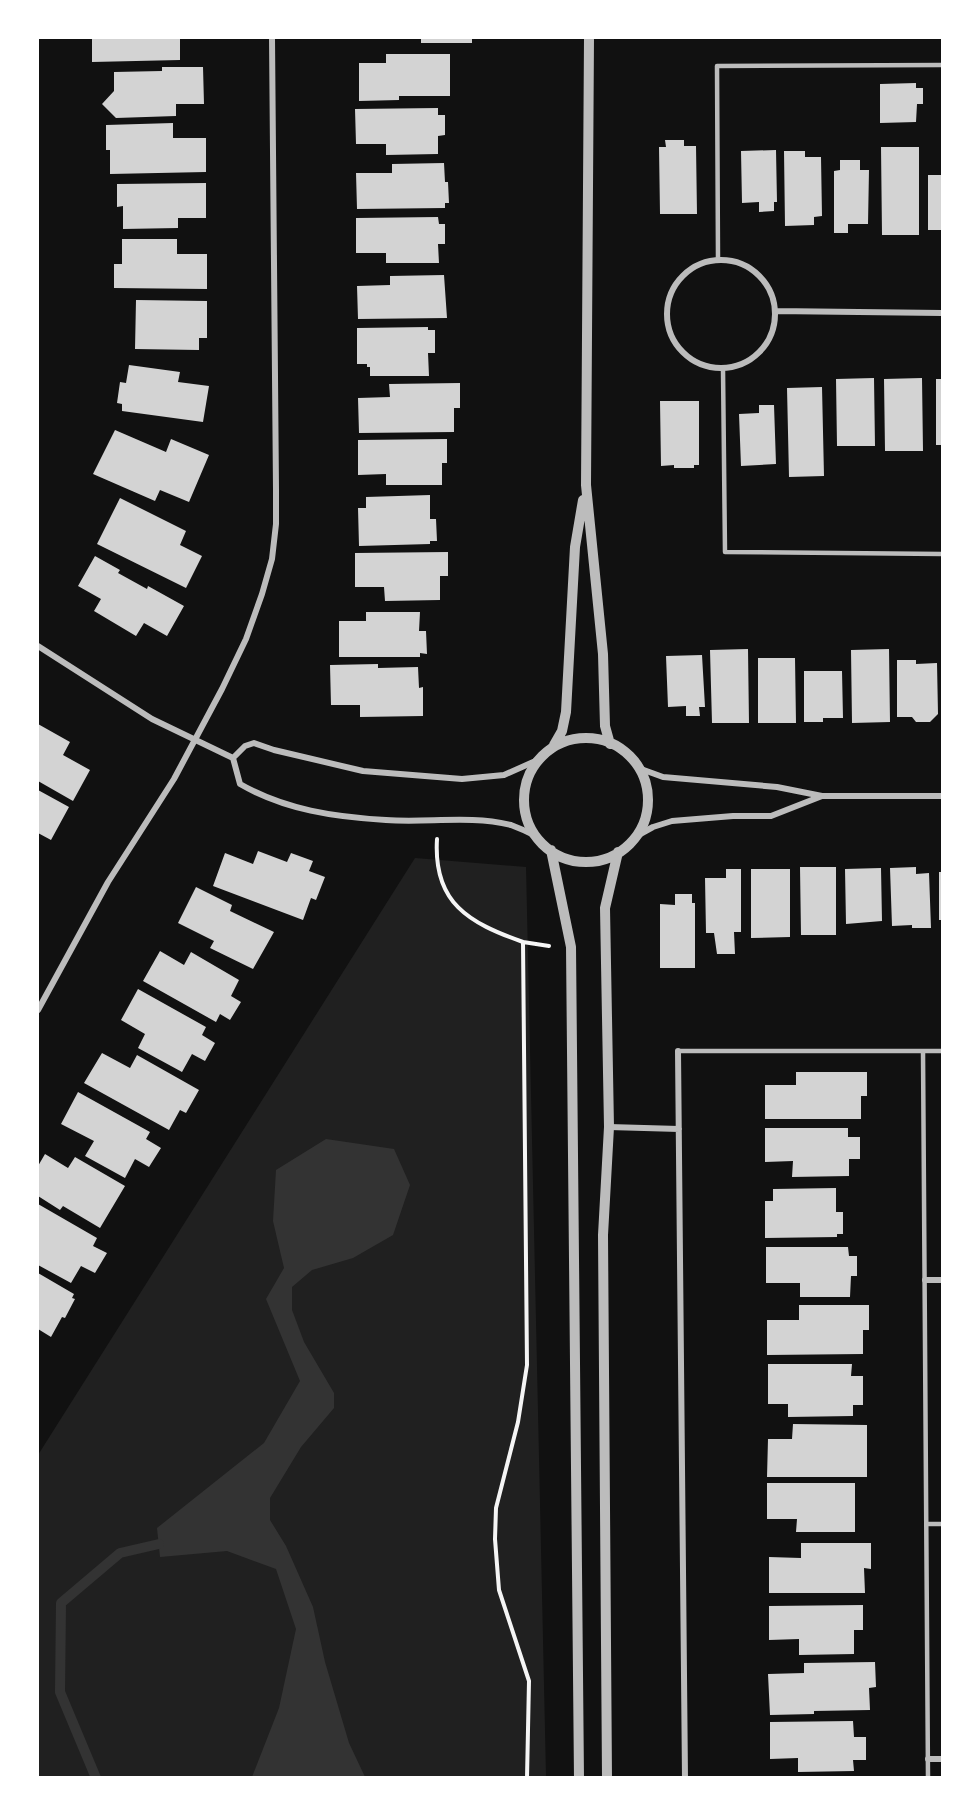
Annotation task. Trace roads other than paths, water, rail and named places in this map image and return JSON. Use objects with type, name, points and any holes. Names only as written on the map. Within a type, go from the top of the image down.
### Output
[{"type":"street","points":[[38,1010],[108,882],[174,779],[195,740],[246,639],[262,594],[273,547],[276,489],[272,38]]},
{"type":"street","points":[[589,38],[586,485],[603,654],[605,726],[610,744]]},
{"type":"street","points":[[718,260],[736,261],[751,268],[764,280],[772,295],[776,311],[774,329],[767,345],[755,357],[740,366],[723,369],[706,367],[690,360],[678,348],[669,333],[666,317],[668,300],[675,284],[694,267],[718,260]]},
{"type":"street","points":[[776,311],[942,313]]},
{"type":"street","points":[[586,485],[575,547],[566,712],[562,731],[554,746],[540,759],[528,779],[524,793],[524,808],[528,822],[536,836],[564,858],[598,863],[618,852],[633,838],[653,827],[672,821],[714,817],[771,816],[822,796]]},
{"type":"street","points":[[38,646],[152,719],[233,758],[240,784],[261,796],[301,810],[387,820],[473,819],[491,821],[513,826],[536,836]]},
{"type":"street","points":[[554,746],[581,737],[600,740],[627,753],[641,769],[648,788],[647,814],[633,838]]},
{"type":"street","points":[[233,758],[245,746],[254,742],[285,753],[363,771],[462,779],[504,775],[540,759]]},
{"type":"street","points":[[641,769],[663,777],[777,787],[822,796],[942,796]]},
{"type":"street","points":[[551,850],[571,947],[579,1778]]},
{"type":"street","points":[[607,1778],[603,1235],[609,1127],[605,908],[618,852]]},
{"type":"street","points":[[678,1051],[685,1778]]},
{"type":"street","points":[[609,1127],[679,1129]]},
{"type":"street","points":[[925,1280],[942,1280]]},
{"type":"street","points":[[928,1759],[942,1759]]},
{"type":"lane","points":[[718,260],[717,66],[942,65]]},
{"type":"lane","points":[[723,369],[725,552],[942,554]]},
{"type":"lane","points":[[678,1051],[942,1051]]},
{"type":"lane","points":[[923,1051],[928,1778]]},
{"type":"lane","points":[[927,1524],[942,1524]]},
{"type":"waterway","points":[[96,1778],[60,1692],[61,1603],[120,1553],[159,1544]]}]
